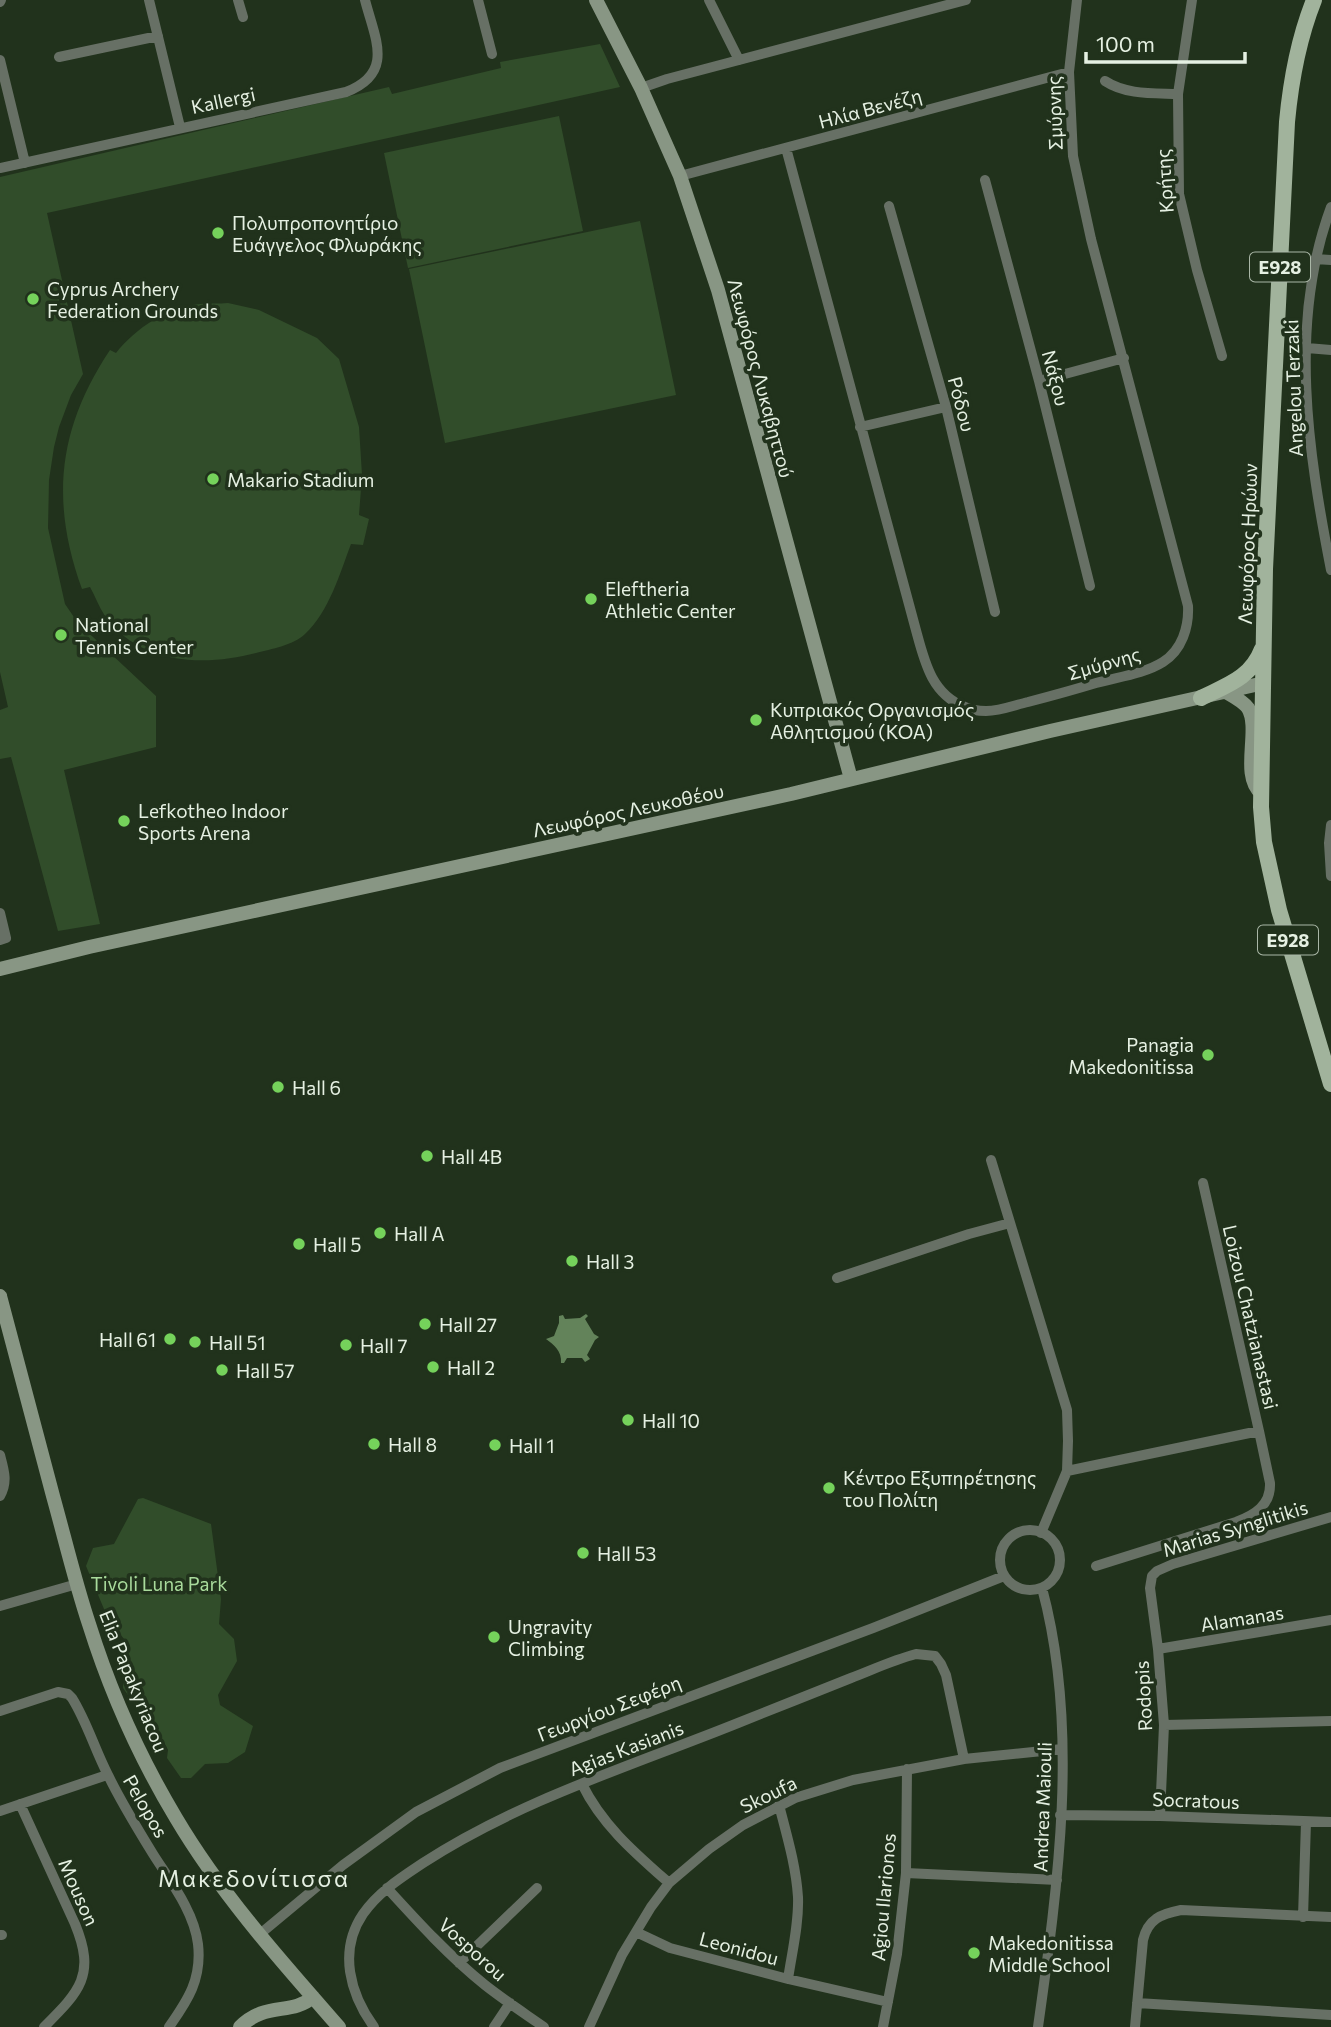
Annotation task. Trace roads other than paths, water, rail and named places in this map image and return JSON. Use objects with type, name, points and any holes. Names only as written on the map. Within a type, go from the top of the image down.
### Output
[{"type":"main road","name":"Λεωφόρος Λυκαβηττού","points":[[596,0],[680,176],[718,290],[851,779]]},
{"type":"main road","name":"Λεωφόρος Ηρώων","points":[[1314,0],[1293,65],[1287,122],[1265,569],[1261,793],[1264,842],[1279,910],[1331,1084]]},
{"type":"main road","points":[[1200,698],[1241,678],[1253,668],[1264,645]]},
{"type":"main road","name":"Λεωφόρος Λευκοθέου","points":[[0,969],[89,947],[791,794],[1264,683]]},
{"type":"main road","points":[[1226,692],[1249,709],[1252,722],[1253,778],[1256,789],[1261,793]]},
{"type":"main road","name":"Elia Papakyriacou","points":[[0,1296],[89,1626],[113,1689],[152,1775],[204,1861],[260,1934],[339,2027]]},
{"type":"main road","points":[[240,2027],[261,2012],[297,2006],[313,1997]]},
{"type":"street","points":[[149,0],[180,127]]},
{"type":"street","points":[[238,0],[243,17]]},
{"type":"street","name":"Kallergi","points":[[0,168],[346,92],[360,86],[374,73],[378,51],[365,0]]},
{"type":"street","points":[[478,0],[492,54]]},
{"type":"street","points":[[709,0],[739,60]]},
{"type":"street","points":[[640,88],[943,3],[966,0]]},
{"type":"street","name":"Σμύρνης","points":[[786,148],[926,668],[933,681],[954,701],[973,710],[985,711],[1148,669],[1163,662],[1175,651],[1183,638],[1189,620],[1188,606],[1091,239],[1075,168],[1069,72],[1077,0]]},
{"type":"street","name":"Κρήτης","points":[[1192,0],[1178,94],[1179,194],[1197,270],[1222,356]]},
{"type":"street","points":[[59,57],[158,36]]},
{"type":"street","points":[[0,60],[25,163]]},
{"type":"street","name":"Ηλία Βενέζη","points":[[680,176],[1069,72]]},
{"type":"street","points":[[1105,81],[1126,91],[1178,94]]},
{"type":"street","name":"Νάξου","points":[[985,180],[1090,586]]},
{"type":"street","name":"Ρόδου","points":[[889,206],[946,407],[995,612]]},
{"type":"street","name":"Angelou Terzaki","points":[[1331,206],[1315,259],[1308,308],[1307,348],[1307,406],[1311,457],[1331,570]]},
{"type":"street","points":[[1315,259],[1331,260]]},
{"type":"street","points":[[1307,348],[1331,350]]},
{"type":"street","points":[[1039,381],[1124,358]]},
{"type":"street","points":[[860,427],[946,407]]},
{"type":"street","points":[[1331,825],[1331,869]]},
{"type":"street","points":[[0,913],[6,939],[0,940]]},
{"type":"street","points":[[991,1160],[1067,1410],[1067,1471],[1041,1532]]},
{"type":"street","name":"Loizou Chatzianastasi","points":[[1067,1471],[1259,1431],[1203,1183]]},
{"type":"street","points":[[837,1278],[1010,1223]]},
{"type":"street","points":[[1096,1566],[1236,1522],[1261,1509],[1267,1502],[1270,1483],[1259,1431]]},
{"type":"street","points":[[0,1455],[5,1479],[0,1496]]},
{"type":"street","name":"Marias Synglitikis","points":[[1152,1576],[1173,1564],[1331,1517]]},
{"type":"street","points":[[1032,1530],[1041,1532],[1056,1544],[1060,1563],[1054,1578],[1042,1588],[1025,1590],[1004,1576],[1000,1558],[1007,1541],[1014,1535],[1032,1530]]},
{"type":"street","name":"Γεωργίου Σεφέρη","points":[[260,1934],[343,1865],[408,1818],[500,1768],[1004,1576]]},
{"type":"street","name":"Rodopis","points":[[1152,1576],[1149,1594],[1158,1649],[1164,1725],[1160,1816]]},
{"type":"street","points":[[0,1606],[77,1584]]},
{"type":"street","name":"Andrea Maiouli","points":[[1038,2027],[1057,1880],[1062,1749],[1056,1656],[1042,1588]]},
{"type":"street","name":"Alamanas","points":[[1158,1649],[1331,1620]]},
{"type":"street","name":"Agias Kasianis","points":[[374,2027],[355,1994],[350,1975],[349,1951],[362,1916],[387,1888],[472,1833],[513,1813],[904,1657],[924,1654],[935,1656],[944,1671],[964,1759]]},
{"type":"street","name":"Pelopos","points":[[0,1711],[52,1693],[64,1692],[72,1698],[107,1775],[178,1892],[198,1942],[198,1966],[190,1997],[169,2027]]},
{"type":"street","points":[[1164,1725],[1331,1721]]},
{"type":"street","name":"Skoufa","points":[[589,2027],[622,1955],[669,1883],[724,1838],[779,1805],[843,1783],[907,1769],[964,1759],[1062,1749]]},
{"type":"street","name":"Agiou Ilarionos","points":[[883,2027],[897,1954],[906,1873],[907,1769]]},
{"type":"street","points":[[0,1811],[107,1775]]},
{"type":"street","points":[[582,1784],[607,1824],[669,1883]]},
{"type":"street","name":"Mouson","points":[[20,1804],[75,1924],[85,1955],[82,1979],[74,1994],[44,2027]]},
{"type":"street","name":"Leonidou","points":[[636,1932],[670,1948],[788,1979],[798,1898],[791,1849],[779,1805]]},
{"type":"street","name":"Socratous","points":[[1060,1815],[1331,1822]]},
{"type":"street","points":[[1303,1917],[1306,1822]]},
{"type":"street","points":[[906,1873],[1057,1880]]},
{"type":"street","name":"Vosporou","points":[[387,1888],[459,1963],[544,2027]]},
{"type":"street","points":[[459,1963],[537,1888]]},
{"type":"street","points":[[1135,2027],[1143,1940],[1153,1920],[1181,1910],[1331,1917]]},
{"type":"street","points":[[788,1979],[888,2002]]},
{"type":"street","points":[[494,2027],[510,2003]]},
{"type":"street","points":[[1137,2003],[1331,2015]]},
{"type":"place","name":"Πολυπροπονητίριο Ευάγγελος Φλωράκης","points":[[218,233]]},
{"type":"place","name":"Cyprus Archery Federation Grounds","points":[[33,299]]},
{"type":"place","name":"Makario Stadium","points":[[213,479]]},
{"type":"place","name":"Eleftheria Athletic Center","points":[[591,599]]},
{"type":"place","name":"National Tennis Center","points":[[61,635]]},
{"type":"place","name":"Κυπριακός Οργανισμός Αθλητισμού (ΚΟΑ)","points":[[756,720]]},
{"type":"place","name":"Lefkotheo Indoor Sports Arena","points":[[124,821]]},
{"type":"place","name":"Panagia Makedonitissa","points":[[1208,1055]]},
{"type":"place","name":"Hall 6","points":[[278,1087]]},
{"type":"place","name":"Hall 4B","points":[[427,1156]]},
{"type":"place","name":"Hall A","points":[[380,1233]]},
{"type":"place","name":"Hall 5","points":[[299,1244]]},
{"type":"place","name":"Hall 3","points":[[572,1261]]},
{"type":"place","name":"Hall 27","points":[[425,1324]]},
{"type":"place","name":"Hall 61","points":[[170,1339]]},
{"type":"place","name":"Hall 51","points":[[195,1342]]},
{"type":"place","name":"Hall 7","points":[[346,1345]]},
{"type":"place","name":"Hall 2","points":[[433,1367]]},
{"type":"place","name":"Hall 57","points":[[222,1370]]},
{"type":"place","name":"Hall 10","points":[[628,1420]]},
{"type":"place","name":"Hall 8","points":[[374,1444]]},
{"type":"place","name":"Hall 1","points":[[495,1445]]},
{"type":"place","name":"Κέντρο Εξυπηρέτησης του Πολίτη","points":[[829,1488]]},
{"type":"place","name":"Hall 53","points":[[583,1553]]},
{"type":"place","name":"Ungravity Climbing","points":[[494,1637]]},
{"type":"place","name":"Makedonitissa Middle School","points":[[974,1953]]},
{"type":"district","name":"Μακεδονίτισσα","points":[[254,1878]]},
{"type":"park label","name":"Tivoli Luna Park","points":[[159,1583]]}]
